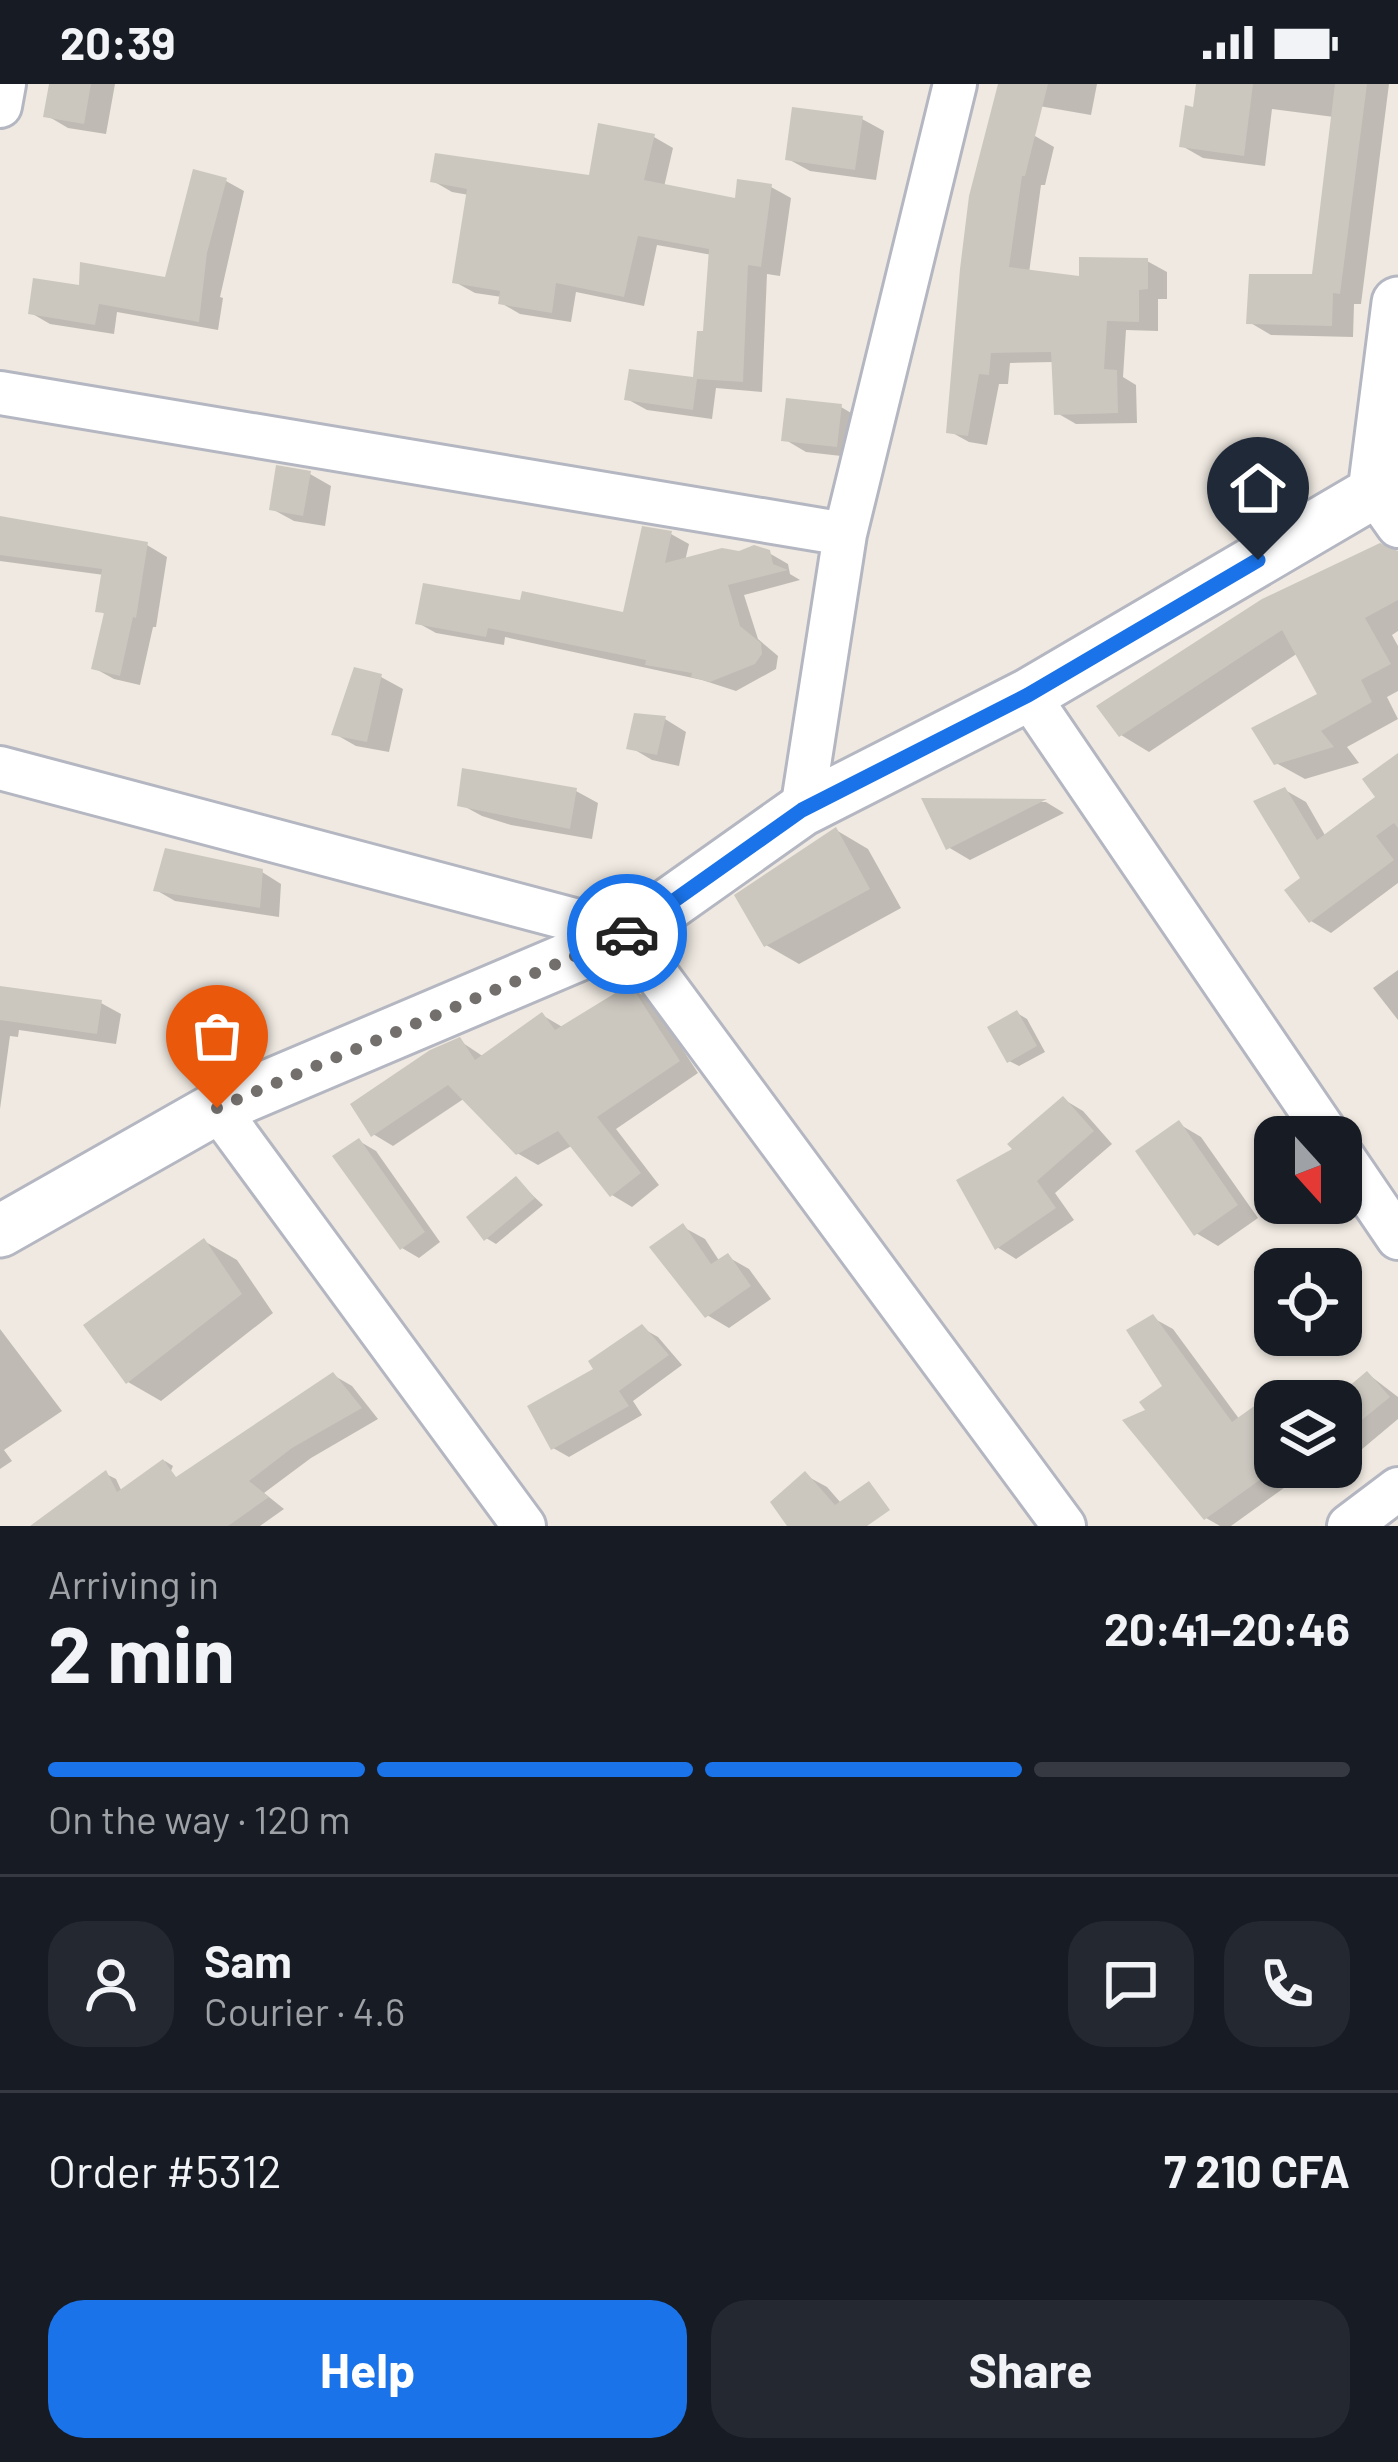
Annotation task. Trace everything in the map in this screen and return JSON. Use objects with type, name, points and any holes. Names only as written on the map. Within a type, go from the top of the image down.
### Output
[{"type":"street","points":[[0,106],[4,84]]},
{"type":"street","points":[[802,810],[845,534],[956,84]]},
{"type":"street","points":[[0,1231],[217,1108],[627,934],[802,810],[1028,695],[1390,499],[1398,303]]},
{"type":"street","points":[[0,393],[845,534]]},
{"type":"street","points":[[1028,695],[1315,1116]]},
{"type":"street","points":[[0,768],[627,934],[1064,1526]]},
{"type":"street","points":[[217,1108],[524,1526]]},
{"type":"street","points":[[1362,1185],[1398,1238]]},
{"type":"street","points":[[1349,1526],[1398,1489]]},
{"type":"building","points":[[49,84],[91,84],[84,124],[43,117]]},
{"type":"building","points":[[998,84],[1048,84],[1022,176],[1009,267],[1079,276],[1079,257],[1148,258],[1148,289],[1139,290],[1139,322],[1107,321],[1104,369],[1117,370],[1118,413],[1054,415],[1051,352],[991,353],[989,375],[979,374],[968,436],[946,433],[969,196]]},
{"type":"building","points":[[1196,84],[1253,84],[1244,156],[1179,147],[1185,105],[1193,107]]},
{"type":"building","points":[[1335,84],[1367,84],[1340,294],[1333,293],[1332,326],[1246,324],[1249,274],[1312,274]]},
{"type":"building","points":[[792,107],[863,116],[855,170],[785,160]]},
{"type":"building","points":[[598,123],[655,134],[644,180],[735,198],[737,179],[772,184],[761,267],[748,265],[743,382],[697,379],[693,410],[624,400],[629,369],[693,377],[697,331],[703,331],[709,249],[638,236],[624,297],[556,283],[552,313],[498,304],[500,291],[452,283],[467,189],[430,182],[435,153],[589,175]]},
{"type":"building","points":[[193,169],[227,178],[207,253],[199,322],[99,304],[95,325],[28,314],[33,278],[79,285],[80,262],[165,277]]},
{"type":"building","points":[[786,398],[842,404],[837,447],[781,441]]},
{"type":"building","points":[[276,465],[311,471],[303,516],[269,510]]},
{"type":"building","points":[[0,516],[148,542],[136,618],[120,676],[91,669],[104,613],[95,612],[102,569],[0,555]]},
{"type":"building","points":[[642,526],[672,531],[665,563],[754,545],[770,550],[773,564],[788,570],[728,585],[740,626],[761,643],[762,654],[755,664],[710,682],[691,677],[692,673],[645,665],[646,660],[488,628],[486,637],[415,624],[423,583],[520,600],[522,591],[623,612]]},
{"type":"building","points":[[1380,543],[1398,551],[1398,600],[1365,618],[1391,664],[1361,680],[1372,702],[1321,731],[1334,747],[1274,765],[1251,728],[1317,694],[1282,630],[1119,737],[1096,706],[1262,599]]},
{"type":"building","points":[[354,667],[382,674],[367,742],[331,735]]},
{"type":"building","points":[[634,713],[666,716],[657,755],[626,749]]},
{"type":"building","points":[[1398,753],[1398,828],[1394,823],[1376,836],[1394,860],[1309,923],[1284,890],[1300,878],[1253,801],[1285,787],[1317,840],[1375,797],[1362,779]]},
{"type":"building","points":[[462,768],[577,788],[570,829],[457,806]]},
{"type":"building","points":[[921,798],[1047,799],[946,850]]},
{"type":"building","points":[[836,827],[870,889],[764,947],[734,895]]},
{"type":"building","points":[[165,848],[263,869],[260,908],[153,891]]},
{"type":"building","points":[[630,984],[680,1061],[597,1117],[641,1173],[610,1197],[558,1131],[516,1155],[448,1085],[371,1137],[350,1104],[430,1050],[460,1037],[475,1060],[542,1012],[555,1030]]},
{"type":"building","points":[[0,986],[102,1000],[97,1034],[0,1020]]},
{"type":"building","points":[[1017,1010],[1037,1046],[1007,1063],[987,1027]]},
{"type":"building","points":[[1063,1096],[1094,1131],[1037,1181],[1056,1208],[995,1250],[956,1180],[1012,1149],[1007,1144]]},
{"type":"building","points":[[1179,1120],[1238,1205],[1194,1236],[1135,1151]]},
{"type":"building","points":[[359,1138],[425,1232],[400,1250],[332,1156]]},
{"type":"building","points":[[516,1176],[535,1198],[484,1241],[466,1217]]},
{"type":"building","points":[[683,1223],[711,1264],[728,1253],[751,1286],[705,1318],[649,1247]]},
{"type":"building","points":[[204,1238],[242,1294],[126,1384],[83,1325]]},
{"type":"building","points":[[1153,1314],[1232,1422],[1254,1406],[1254,1484],[1204,1520],[1122,1420],[1145,1410],[1139,1402],[1162,1386],[1126,1330]]},
{"type":"building","points":[[642,1324],[669,1355],[619,1391],[629,1406],[551,1450],[527,1406],[593,1369],[588,1361]]},
{"type":"building","points":[[1367,1371],[1390,1397],[1362,1420],[1362,1380],[1356,1380]]},
{"type":"building","points":[[333,1372],[362,1408],[292,1448],[249,1481],[269,1497],[228,1526],[30,1526],[106,1470],[117,1492],[163,1459],[176,1477]]},
{"type":"building","points":[[805,1471],[835,1505],[869,1481],[890,1510],[867,1526],[787,1526],[770,1502]]},
{"type":"way so far","points":[[217,1108],[627,934]]},
{"type":"route","points":[[627,934],[802,810],[1028,695],[1258,560]]}]
